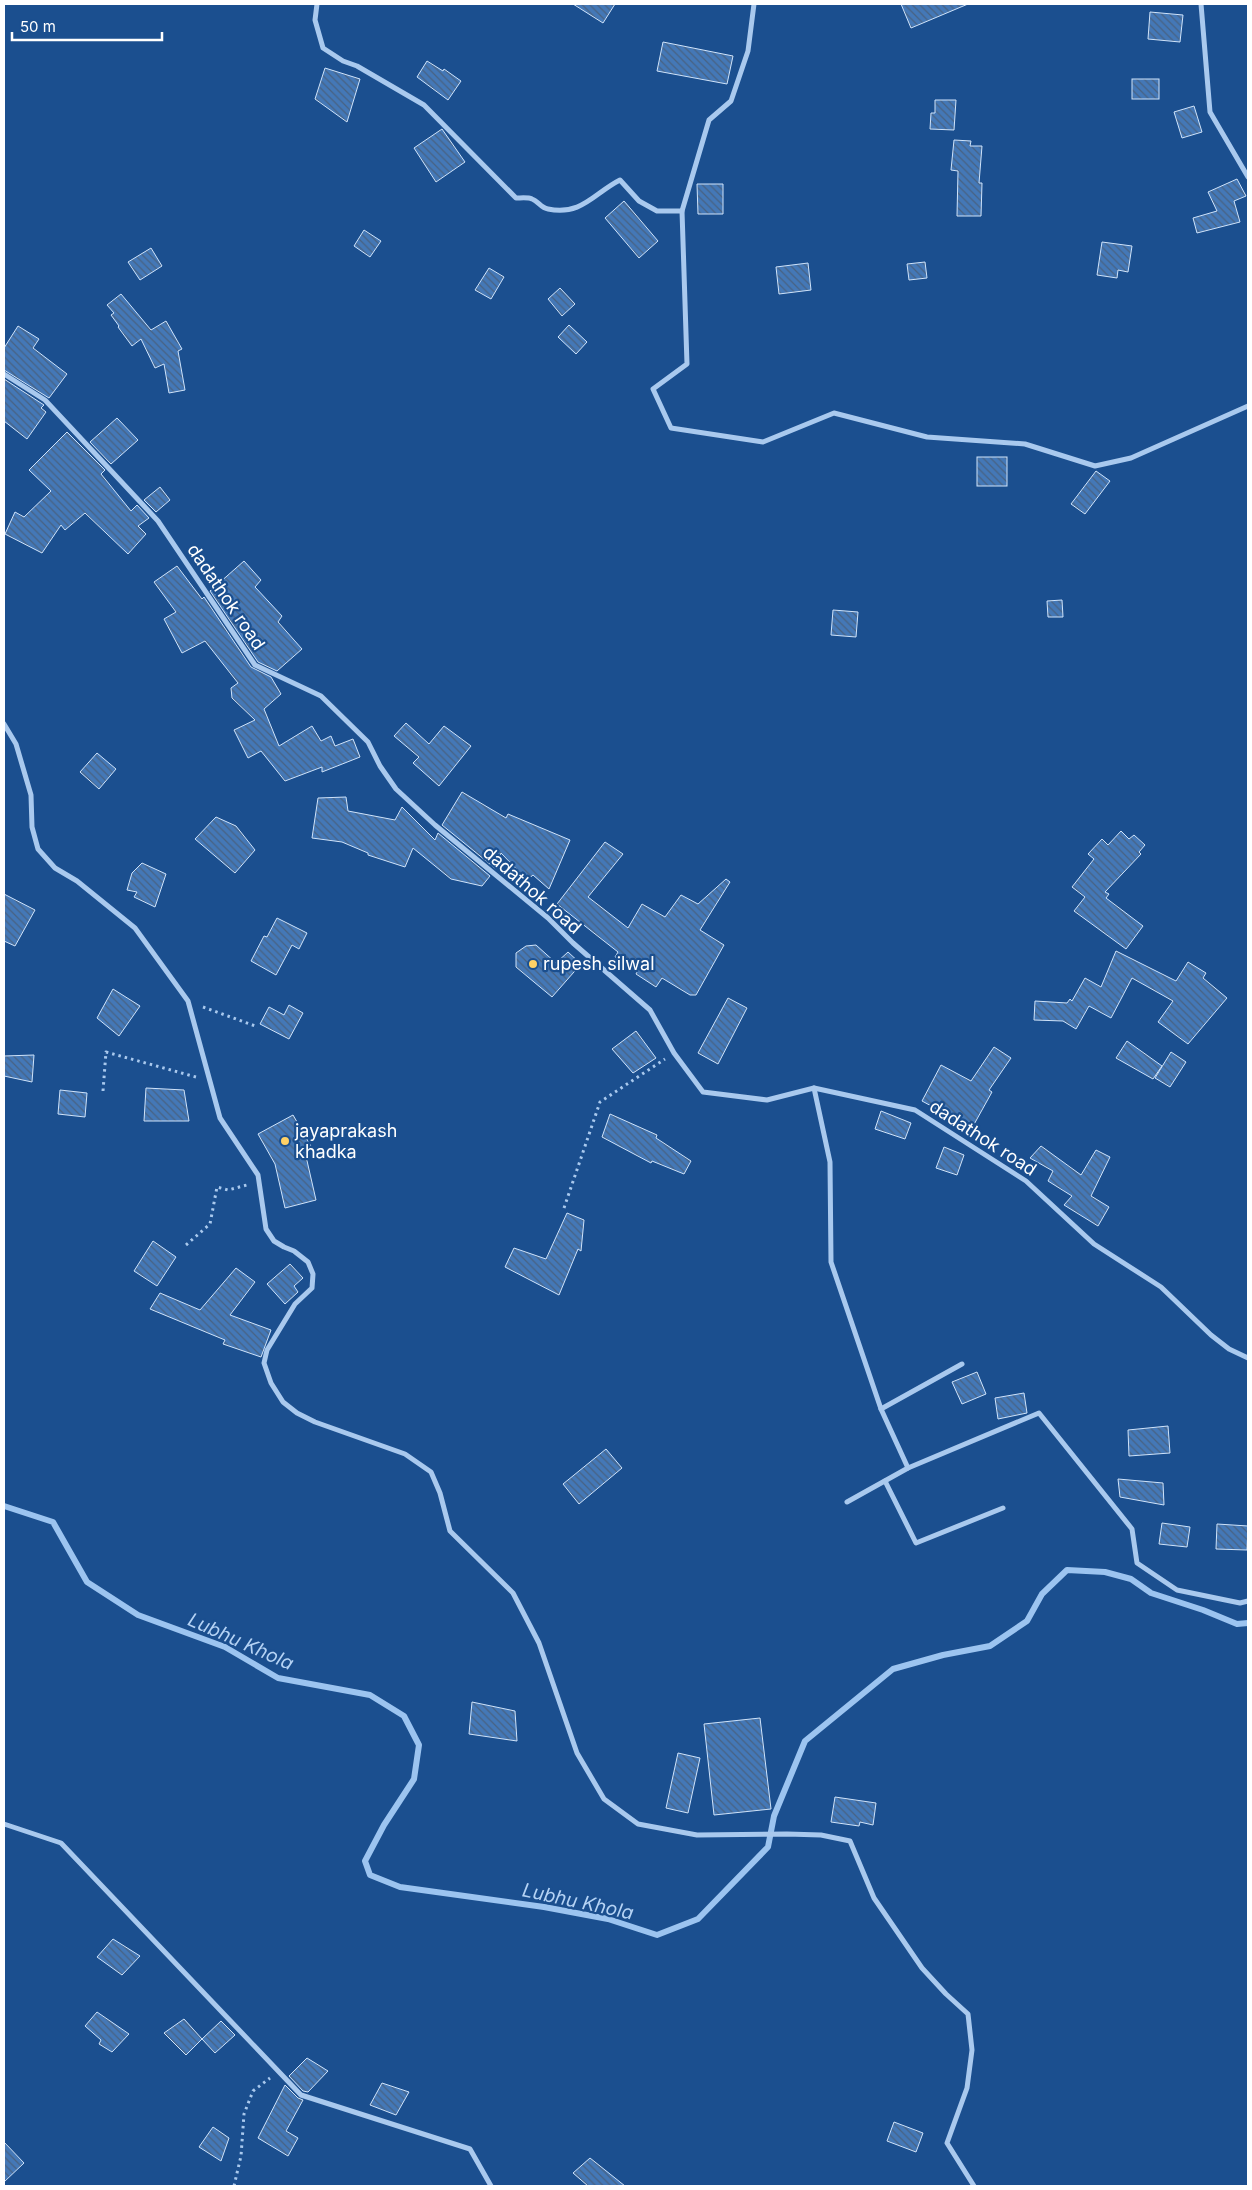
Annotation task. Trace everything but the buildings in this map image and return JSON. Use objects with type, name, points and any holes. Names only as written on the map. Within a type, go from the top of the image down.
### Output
[{"type":"street","points":[[317,4],[315,20],[323,48],[424,105],[516,198],[531,198],[545,208],[563,211],[584,204],[601,194],[605,187],[620,180],[639,201],[657,211],[682,211]]},
{"type":"street","points":[[754,4],[748,51],[732,101],[709,120],[682,211],[687,364],[653,389],[671,428],[764,442],[834,413],[927,437],[1025,444],[1095,466],[1131,458],[1248,406]]},
{"type":"street","points":[[1201,4],[1210,112],[1248,177]]},
{"type":"street","name":"dadathok road","points":[[4,374],[45,400],[158,520],[254,665],[321,696],[368,742],[380,766],[396,789],[436,825],[548,918],[573,944],[650,1010],[674,1053],[703,1092],[767,1100],[814,1088],[915,1110],[1026,1181],[1094,1244],[1162,1287],[1211,1335],[1229,1349],[1248,1358]]},
{"type":"street","points":[[4,724],[16,744],[31,795],[32,827],[38,849],[55,868],[78,881],[135,928],[188,1001],[220,1118],[258,1175],[266,1229],[274,1241],[294,1251],[308,1262],[313,1274],[312,1288],[295,1304],[267,1350],[264,1363],[271,1383],[283,1402],[315,1422],[405,1454],[431,1472],[440,1493],[450,1531],[513,1592],[539,1643],[577,1753],[604,1799],[638,1824],[697,1835],[760,1833],[820,1835],[850,1841],[874,1898],[922,1968],[968,2014],[972,2050],[967,2088],[947,2143],[974,2186]]},
{"type":"street","points":[[814,1088],[830,1162],[831,1262],[881,1408],[908,1468]]},
{"type":"street","points":[[881,1408],[962,1364]]},
{"type":"street","points":[[847,1502],[908,1468],[1039,1413],[1132,1530],[1137,1563],[1177,1590],[1240,1603],[1248,1601]]},
{"type":"street","points":[[884,1481],[916,1543],[1003,1508]]},
{"type":"street","points":[[4,1824],[61,1843],[301,2095],[470,2150],[491,2186]]},
{"type":"path","points":[[188,1001],[258,1027]]},
{"type":"path","points":[[103,1091],[106,1052],[209,1081]]},
{"type":"path","points":[[564,1208],[600,1102],[674,1053]]},
{"type":"path","points":[[186,1245],[210,1224],[217,1187],[228,1190],[260,1182]]},
{"type":"path","points":[[234,2186],[241,2156],[244,2114],[253,2091],[279,2071]]},
{"type":"waterway","name":"Lubhu Khola","points":[[4,1506],[53,1522],[87,1582],[138,1615],[225,1647],[278,1678],[370,1695],[404,1716],[419,1745],[414,1779],[384,1825],[365,1861],[370,1875],[400,1887],[544,1907],[608,1919],[657,1935],[698,1919],[768,1847],[774,1816],[805,1741],[893,1669],[943,1655],[990,1646],[1027,1621],[1042,1594],[1067,1570],[1105,1572],[1131,1579],[1151,1593],[1203,1610],[1237,1624],[1248,1623]]},
{"type":"place","name":"rupesh silwal","points":[[533,964]]},
{"type":"place","name":"jayaprakash khadka","points":[[285,1141]]}]
